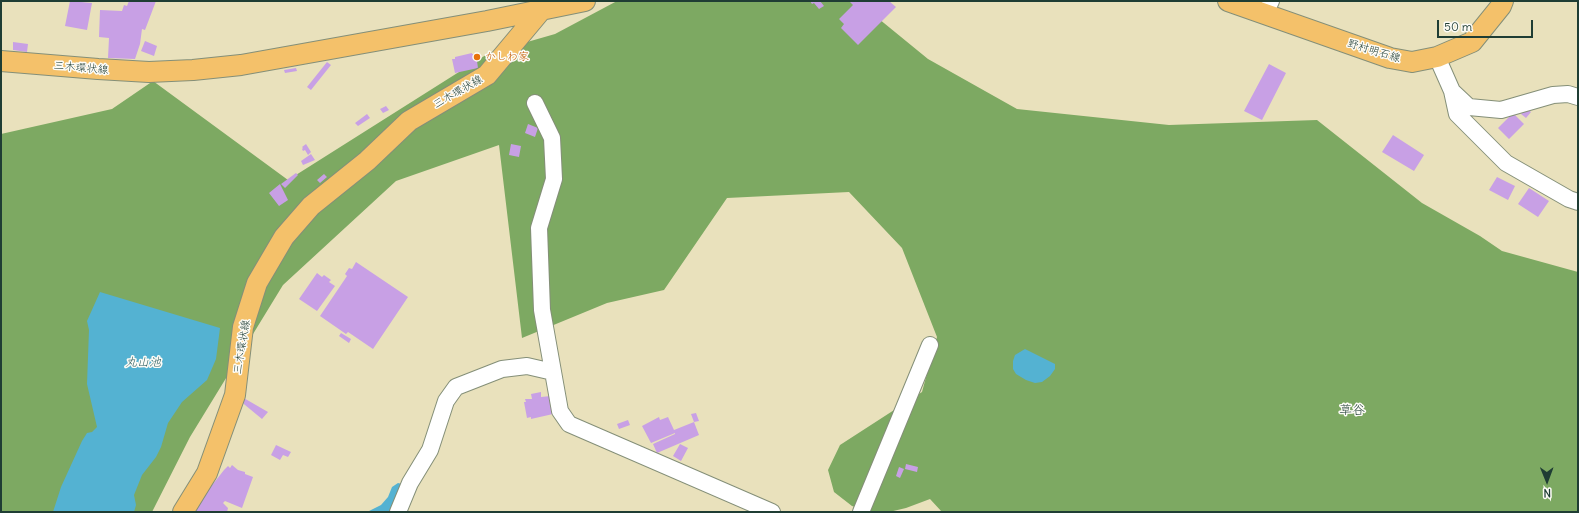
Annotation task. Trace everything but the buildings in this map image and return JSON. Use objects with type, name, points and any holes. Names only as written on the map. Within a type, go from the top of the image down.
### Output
[{"type":"main road","points":[[545,5],[585,1]]},
{"type":"main road","name":"野村明石線","points":[[1228,1],[1268,8],[1390,58],[1412,62],[1437,57],[1472,42],[1501,6],[1503,1]]},
{"type":"main road","name":"三木環状線","points":[[1,60],[105,70],[149,72],[193,70],[256,62],[487,21],[545,5]]},
{"type":"main road","name":"三木環状線","points":[[183,512],[207,473],[235,395],[243,326],[257,283],[284,237],[311,206],[367,161],[409,121],[487,74],[545,5]]},
{"type":"street","points":[[1437,57],[1452,91],[1457,114],[1506,163],[1569,199],[1578,202]]},
{"type":"street","points":[[1452,91],[1469,107],[1501,110],[1552,95],[1568,94],[1578,97]]},
{"type":"street","points":[[535,102],[552,138],[554,179],[539,228],[542,310],[560,411],[569,424],[772,512]]},
{"type":"street","points":[[861,512],[930,345]]},
{"type":"street","points":[[398,512],[410,483],[430,450],[446,401],[456,387],[502,369],[527,366],[553,372]]},
{"type":"green space","points":[[617,1],[857,1],[928,59],[1017,109],[1169,125],[1317,120],[1422,203],[1480,236],[1502,251],[1578,272],[1578,512],[942,512],[930,499],[906,508],[889,512],[870,512],[852,506],[834,492],[828,470],[840,445],[922,392],[937,337],[902,248],[849,192],[727,198],[664,290],[607,303],[522,338],[499,145],[396,181],[283,285],[190,437],[152,512],[1,512],[1,134],[112,109],[153,81],[288,180],[489,53],[555,34]]},
{"type":"water","name":"丸山池","points":[[100,292],[220,328],[216,359],[207,380],[182,402],[168,423],[161,447],[156,457],[142,475],[134,495],[136,505],[134,512],[53,512],[61,487],[82,441],[87,433],[92,432],[97,427],[87,384],[89,330],[87,321]]},
{"type":"water","points":[[1025,349],[1055,364],[1055,369],[1050,376],[1042,382],[1035,383],[1026,380],[1016,374],[1013,369],[1015,355]]},
{"type":"water","points":[[398,483],[402,484],[391,512],[367,512],[381,505],[388,497],[392,487]]},
{"type":"place","name":"かしわ家","points":[[477,57]]},
{"type":"district","name":"草谷","points":[[1352,410]]}]
